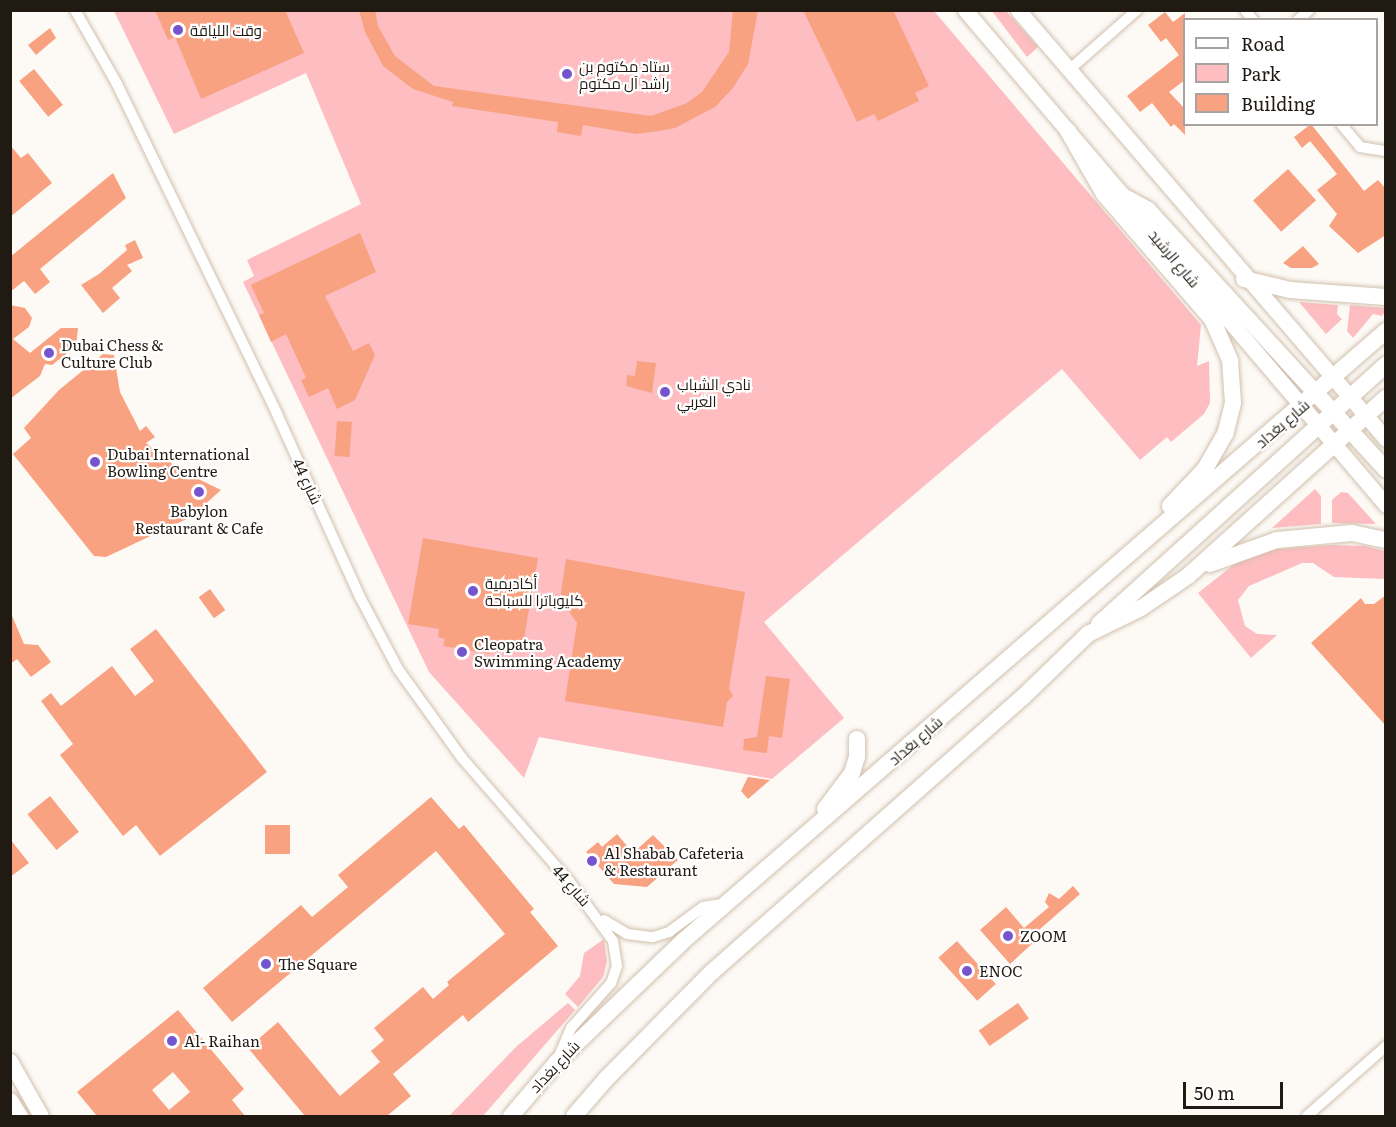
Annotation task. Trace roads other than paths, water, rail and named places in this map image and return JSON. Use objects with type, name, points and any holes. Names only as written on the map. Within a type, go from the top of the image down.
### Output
[{"type":"main road","name":"شارع الرشيد","points":[[965,10],[1386,505]]},
{"type":"main road","points":[[1018,10],[1245,279],[1386,440]]},
{"type":"main road","points":[[1068,131],[1104,194],[1212,319],[1226,349],[1233,382],[1232,411],[1216,452],[1123,557]]},
{"type":"main road","points":[[1123,196],[1148,210],[1386,470]]},
{"type":"main road","points":[[1245,279],[1290,290],[1386,297]]},
{"type":"main road","name":"شارع بغداد","points":[[511,1116],[557,1062],[727,903],[1123,557],[1386,332]]},
{"type":"main road","points":[[574,1116],[606,1079],[712,972],[1023,697],[1089,634],[1386,365]]},
{"type":"main road","points":[[1188,576],[1386,398]]},
{"type":"main road","points":[[1089,634],[1141,608],[1188,576],[1226,556],[1276,540],[1352,533],[1386,540]]},
{"type":"main road","points":[[798,843],[852,773],[857,757],[857,739]]},
{"type":"main road","points":[[10,1061],[41,1116]]},
{"type":"main road","points":[[10,1100],[20,1116]]},
{"type":"street","name":"شارع 44","points":[[75,10],[122,94],[277,414],[360,597],[398,669],[462,758],[597,915],[616,949],[615,975],[607,990],[571,1028],[557,1062]]},
{"type":"street","points":[[1069,70],[1137,10]]},
{"type":"street","points":[[1343,126],[1354,140],[1368,151],[1386,151]]},
{"type":"street","name":"شارع 44","points":[[597,915],[627,934],[652,937],[669,932],[704,907],[727,903]]},
{"type":"street","points":[[1307,1116],[1386,1046]]},
{"type":"place","name":"وقت اللياقة","points":[[178,30]]},
{"type":"place","name":"ستاد مكتوم بن راشد آل مكتوم","points":[[567,74]]},
{"type":"place","name":"Dubai Chess & Culture Club","points":[[49,353]]},
{"type":"place","name":"نادي الشباب العربي","points":[[665,392]]},
{"type":"place","name":"Dubai International Bowling Centre","points":[[95,462]]},
{"type":"place","name":"Babylon Restaurant & Cafe","points":[[199,492]]},
{"type":"place","name":"أكاديمية كليوباترا للسباحة","points":[[473,591]]},
{"type":"place","name":"Cleopatra Swimming Academy","points":[[462,652]]},
{"type":"place","name":"Al Shabab Cafeteria & Restaurant","points":[[592,861]]},
{"type":"place","name":"ZOOM","points":[[1008,936]]},
{"type":"place","name":"The Square","points":[[266,964]]},
{"type":"place","name":"ENOC","points":[[967,971]]},
{"type":"place","name":"Al- Raihan","points":[[172,1041]]}]
